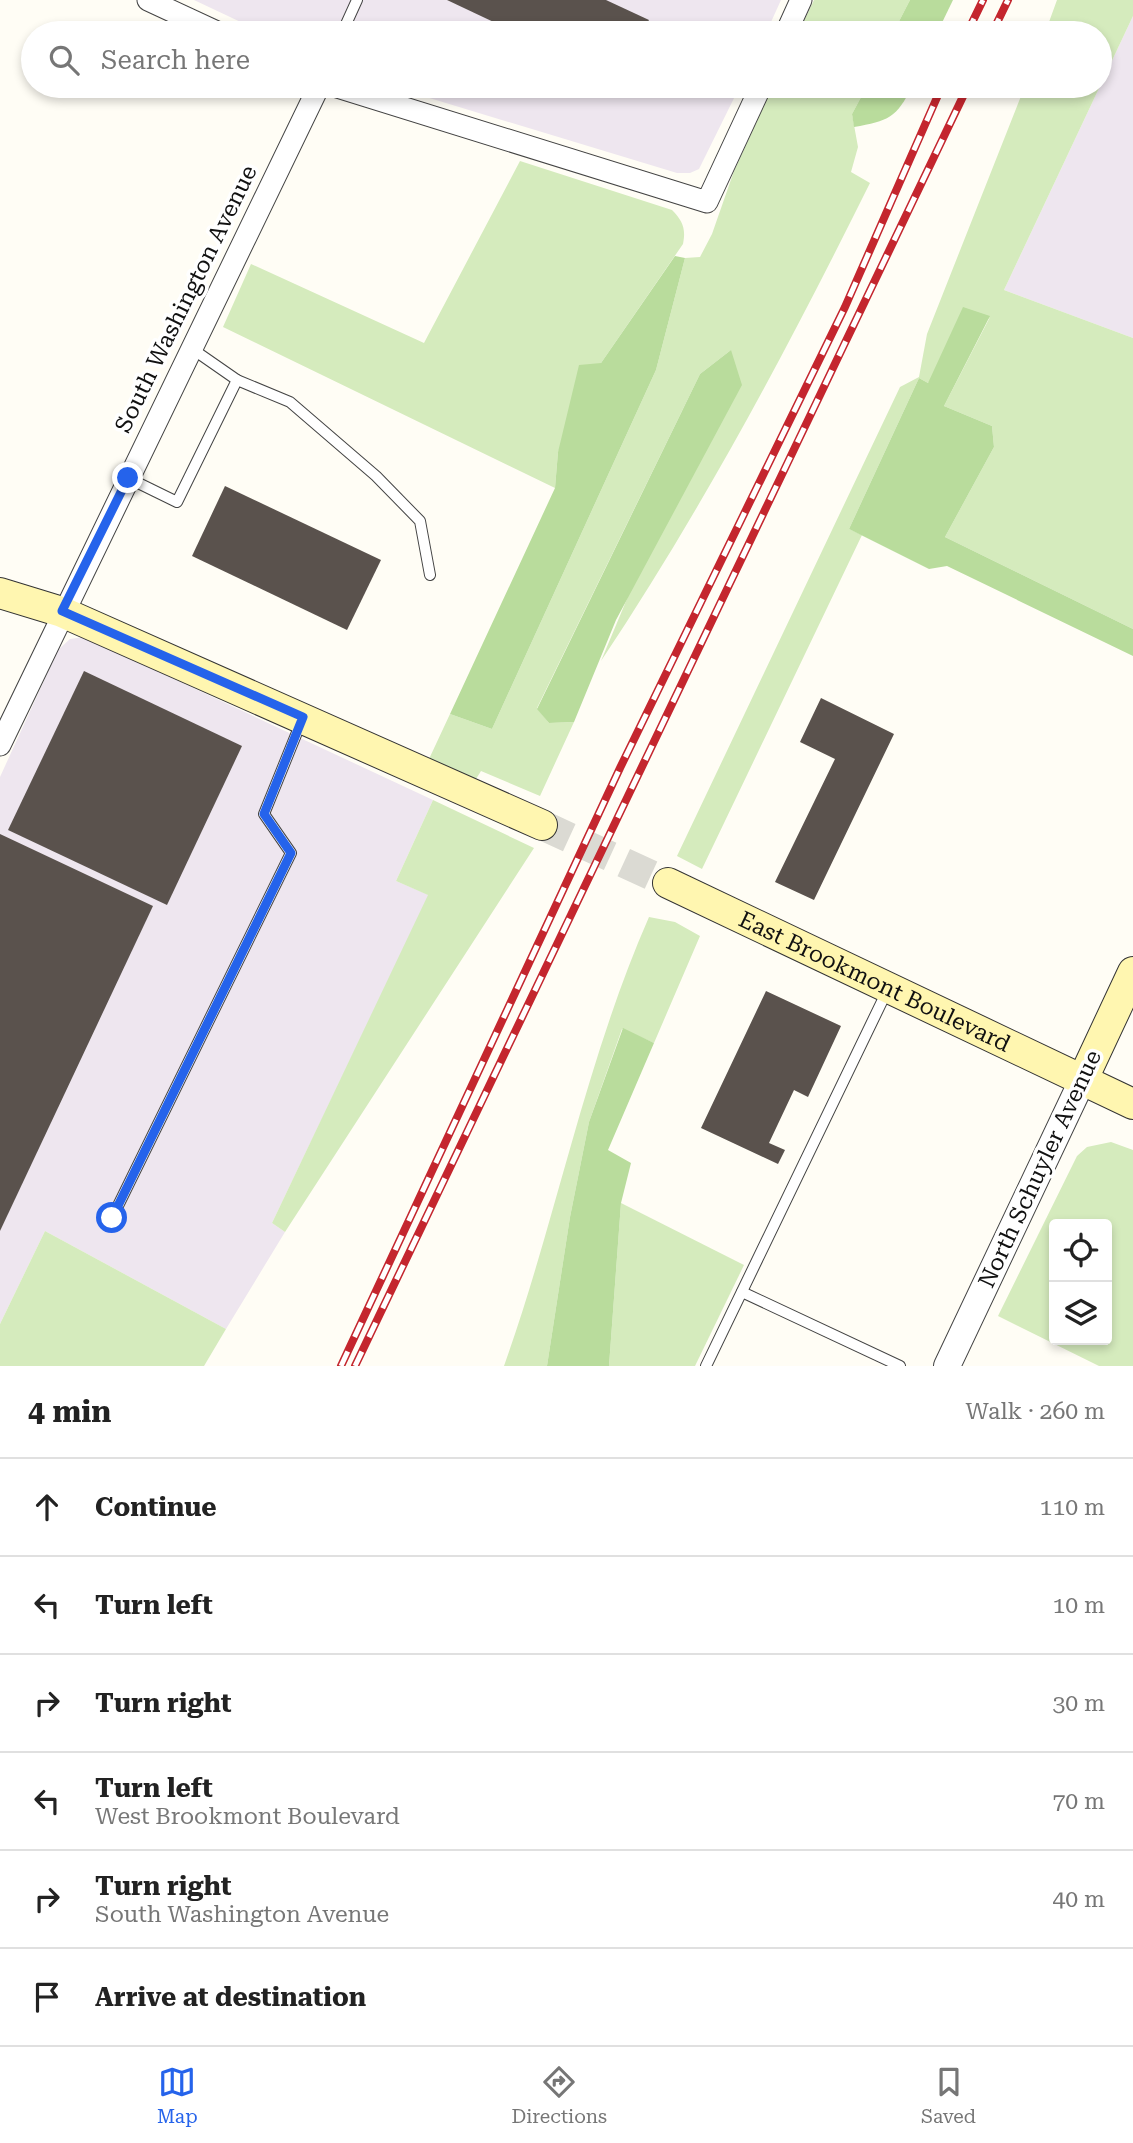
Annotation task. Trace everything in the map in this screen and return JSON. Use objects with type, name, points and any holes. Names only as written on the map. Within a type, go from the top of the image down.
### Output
[{"type":"main road","points":[[0,593],[62,611],[542,825]]},
{"type":"main road","name":"East Brookmont Boulevard","points":[[668,883],[1133,1104]]},
{"type":"main road","name":"North Schuyler Avenue","points":[[1082,1081],[1133,972]]},
{"type":"main road","name":"East Brookmont Boulevard","points":[[1082,1081],[1133,1115]]},
{"type":"street","points":[[148,0],[193,21]]},
{"type":"street","points":[[791,21],[801,0]]},
{"type":"street","name":"South Washington Avenue","points":[[0,746],[62,611],[313,98]]},
{"type":"street","points":[[373,98],[707,202],[755,98]]},
{"type":"street","name":"North Schuyler Avenue","points":[[947,1366],[1082,1081]]},
{"type":"lane","points":[[347,21],[354,3]]},
{"type":"lane","points":[[191,348],[237,380],[290,402],[376,476],[420,521],[430,575]]},
{"type":"lane","points":[[128,478],[177,502],[237,380]]},
{"type":"lane","points":[[112,1218],[291,853],[264,814],[303,717]]},
{"type":"lane","points":[[706,1366],[888,989]]},
{"type":"lane","points":[[742,1292],[900,1366]]},
{"type":"shaded area","points":[[194,0],[781,0],[771,21],[239,21]]},
{"type":"shaded area","points":[[1133,16],[1133,338],[1004,290],[1094,98],[1112,98],[1112,61]]},
{"type":"shaded area","points":[[430,98],[734,98],[699,169],[690,173],[677,173]]},
{"type":"shaded area","points":[[84,637],[433,800],[396,881],[429,895],[272,1223],[285,1232],[226,1329],[45,1231],[0,1324],[0,777],[58,650],[70,639]]},
{"type":"green space","points":[[814,0],[910,0],[899,21],[804,21]]},
{"type":"green space","points":[[910,0],[953,0],[943,21],[899,21]]},
{"type":"green space","points":[[1057,0],[1133,0],[1133,16],[1112,61],[1112,21],[1049,21]]},
{"type":"green space","points":[[767,98],[861,98],[852,114],[858,147],[851,172],[870,183],[743,426],[675,545],[601,661],[731,350],[700,374],[537,708],[549,723],[574,722],[540,796],[481,771],[476,779],[429,759],[450,714],[492,729],[656,370],[685,258],[700,257],[712,234],[734,171]]},
{"type":"green space","points":[[861,98],[905,98],[890,116],[875,123],[854,127],[852,114]]},
{"type":"green space","points":[[1020,98],[1094,98],[1004,290],[1133,338],[1133,629],[945,537],[994,447],[992,426],[944,406],[990,317],[928,383],[919,378],[849,529],[862,535],[702,869],[677,856],[900,387],[919,377],[927,334]]},
{"type":"green space","points":[[520,161],[672,210],[684,230],[683,244],[601,363],[558,452],[555,488],[223,327],[251,264],[424,343]]},
{"type":"green space","points":[[675,256],[685,258],[656,370],[492,729],[450,714],[555,488],[558,452],[579,365],[601,363]]},
{"type":"green space","points":[[963,307],[990,316],[944,406],[992,426],[994,447],[945,537],[1133,629],[1133,656],[947,566],[929,569],[849,529],[919,378],[928,383]]},
{"type":"green space","points":[[731,350],[742,385],[616,620],[574,722],[549,723],[537,709],[700,374]]},
{"type":"green space","points":[[433,800],[534,848],[285,1232],[272,1223],[428,895],[396,881]]},
{"type":"green space","points":[[649,917],[675,922],[700,936],[654,1043],[622,1029],[589,1122],[570,1217],[547,1366],[504,1366],[607,1028]]},
{"type":"green space","points":[[623,1028],[654,1043],[608,1150],[631,1163],[621,1203],[609,1366],[547,1366],[570,1217],[589,1122]]},
{"type":"green space","points":[[1111,1142],[1133,1150],[1133,1366],[1099,1366],[1057,1345],[1112,1345],[1112,1219],[1049,1219],[1049,1341],[998,1316],[1077,1156],[1087,1147]]},
{"type":"green space","points":[[621,1203],[744,1265],[695,1366],[609,1366]]},
{"type":"green space","points":[[45,1231],[226,1329],[204,1366],[0,1366],[0,1324]]},
{"type":"building","points":[[447,0],[606,0],[649,20],[648,21],[492,21]]},
{"type":"building","points":[[225,486],[381,560],[347,630],[192,556]]},
{"type":"building","points":[[84,671],[242,746],[167,905],[8,830]]},
{"type":"building","points":[[821,698],[894,734],[814,900],[775,882],[835,759],[800,742]]},
{"type":"building","points":[[0,834],[153,906],[0,1231]]},
{"type":"building","points":[[766,991],[841,1026],[808,1097],[794,1090],[769,1143],[785,1150],[778,1164],[701,1128]]},
{"type":"tunnel","points":[[542,825],[668,883]]},
{"type":"railway","points":[[973,21],[983,0]]},
{"type":"railway","points":[[998,21],[1008,0]]},
{"type":"railway","points":[[341,1366],[620,768],[845,307],[937,98]]},
{"type":"railway","points":[[355,1366],[962,98]]},
{"type":"route","points":[[112,1218],[291,853],[264,814],[303,717],[62,611],[128,478]]}]
